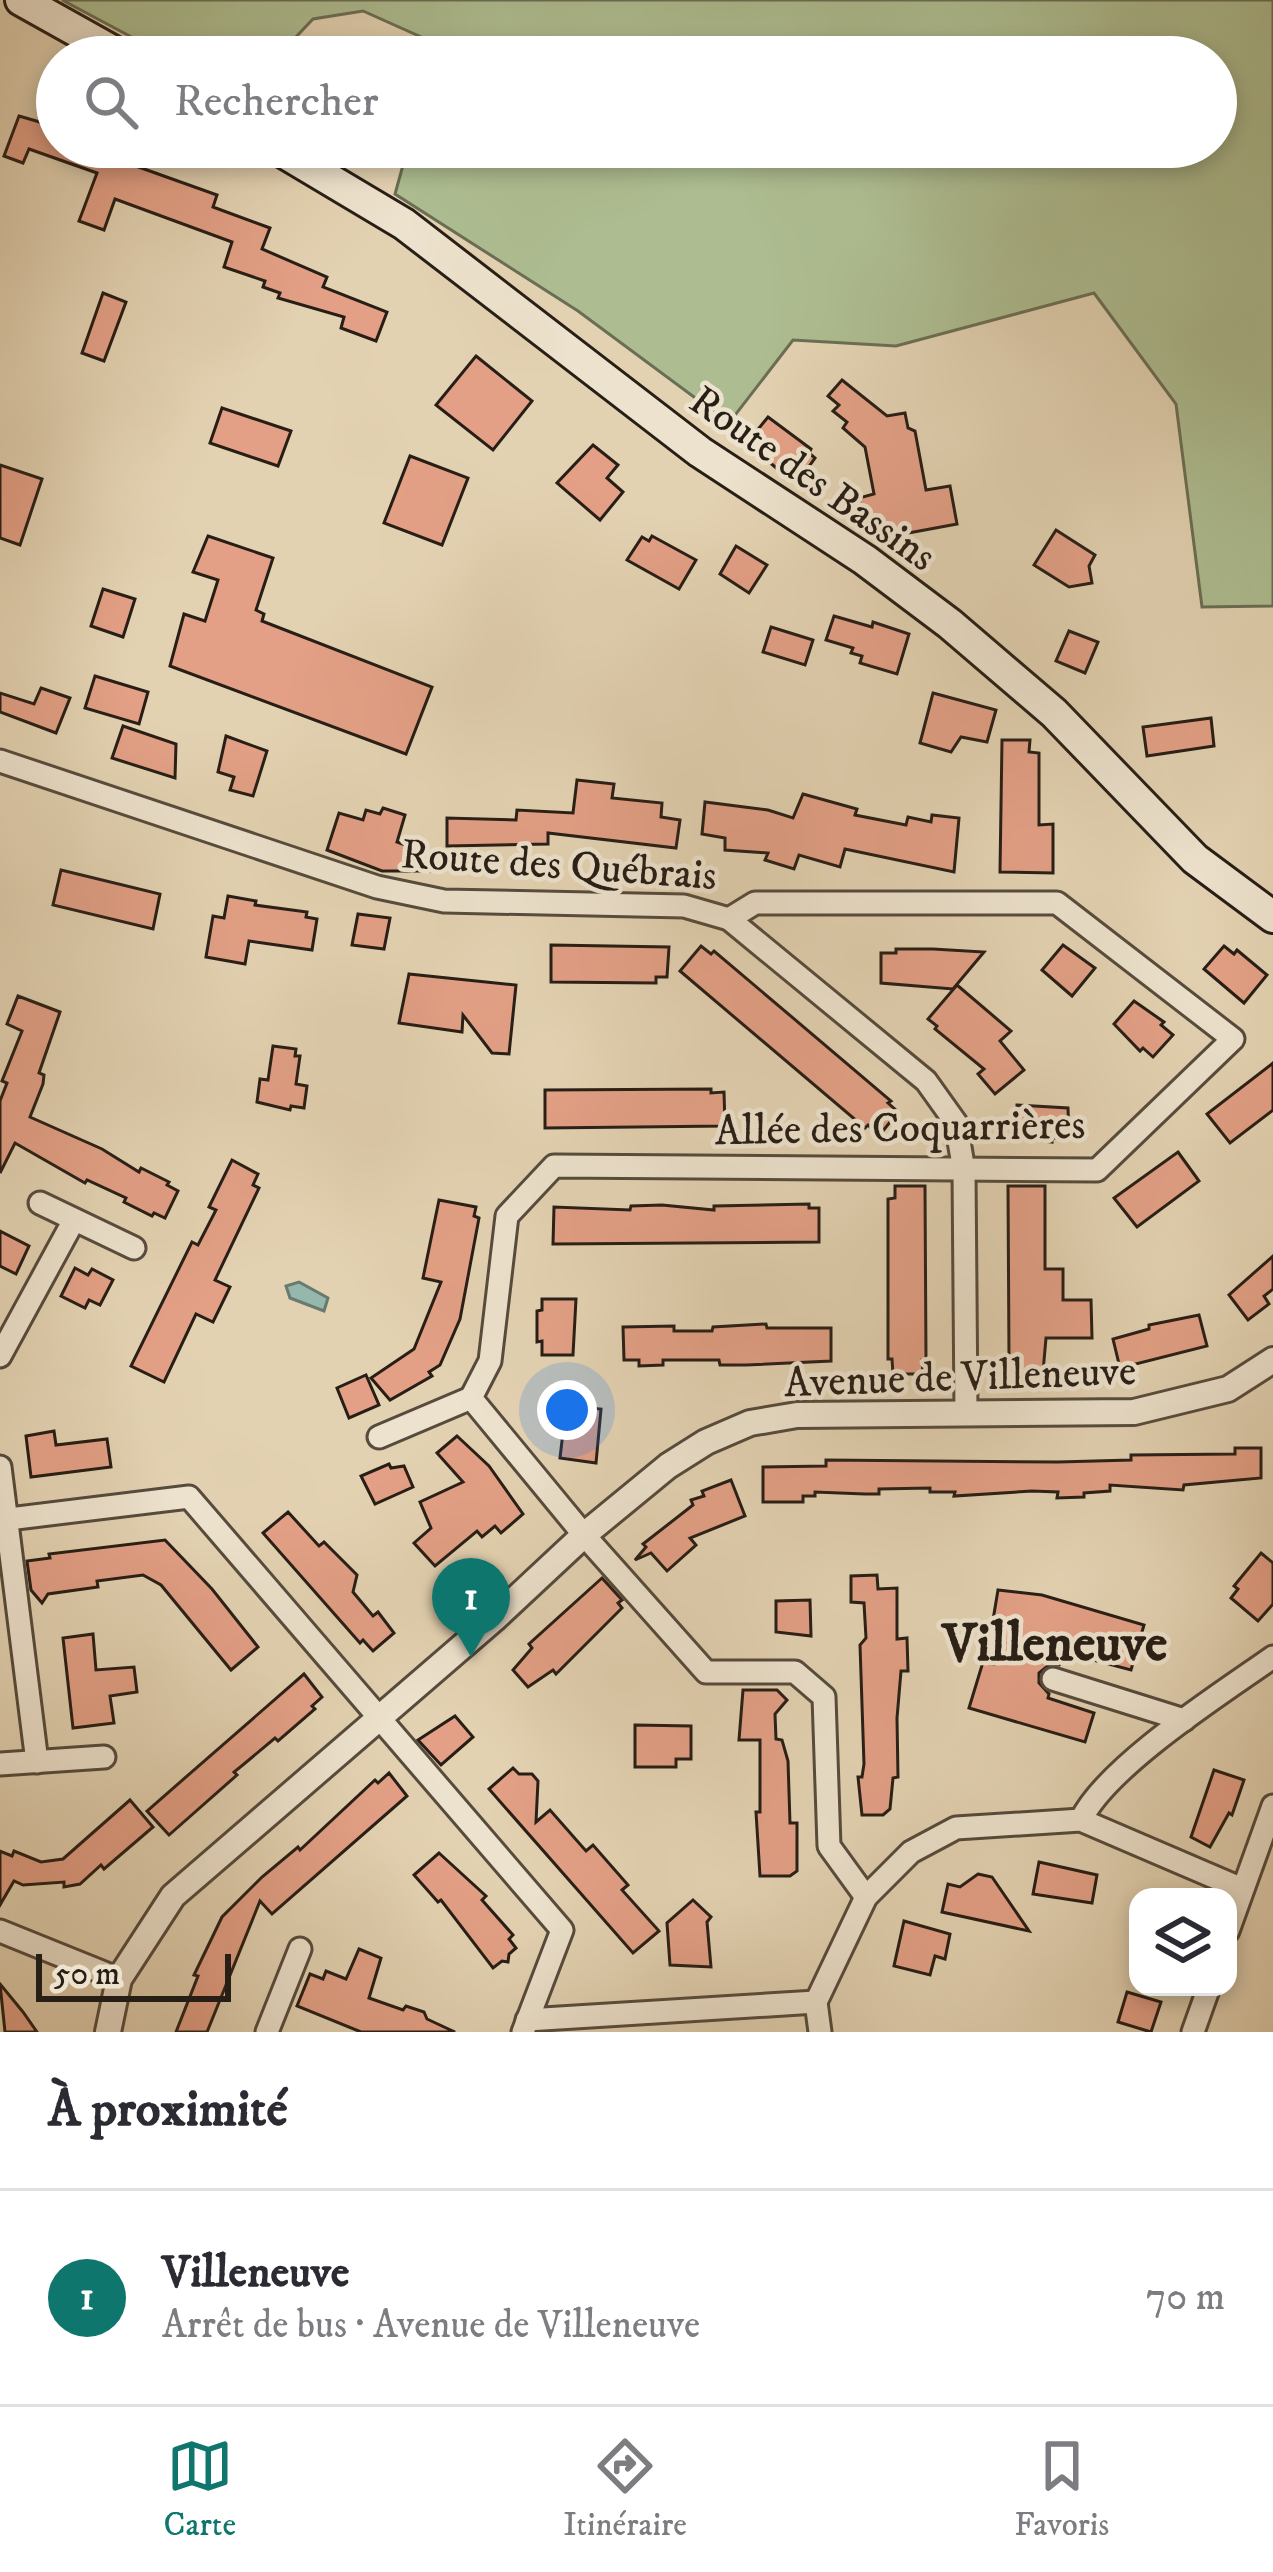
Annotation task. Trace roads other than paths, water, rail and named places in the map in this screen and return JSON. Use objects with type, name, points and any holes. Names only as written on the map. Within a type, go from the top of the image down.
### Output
[{"type":"main road","points":[[21,0],[85,36]]},
{"type":"main road","name":"Route des Bassins","points":[[310,168],[404,224],[700,452],[866,560],[950,623],[1054,713],[1195,859],[1273,917]]},
{"type":"street","name":"Route des Québrais","points":[[0,761],[376,887],[444,901],[684,906],[729,919],[754,903],[1058,903]]},
{"type":"street","name":"Allée des Coquarrières","points":[[471,1398],[490,1361],[507,1216],[554,1166],[1097,1170],[1233,1039],[1058,903]]},
{"type":"street","points":[[729,919],[926,1082],[956,1123],[964,1171],[966,1412]]},
{"type":"street","points":[[40,1203],[134,1248]]},
{"type":"street","points":[[0,1356],[74,1220]]},
{"type":"street","name":"Avenue de Villeneuve","points":[[108,2032],[118,1979],[172,1896],[494,1619],[584,1534],[668,1466],[706,1442],[750,1424],[797,1415],[1134,1412],[1228,1389],[1273,1360]]},
{"type":"street","points":[[379,1436],[471,1398],[706,1672],[795,1672],[824,1697],[829,1846],[866,1897]]},
{"type":"street","points":[[0,1467],[37,1762]]},
{"type":"street","points":[[3,1519],[189,1497],[562,1930],[525,2026],[816,2002]]},
{"type":"street","points":[[1081,1820],[1092,1798],[1184,1720],[1273,1657]]},
{"type":"street","points":[[1053,1679],[1184,1720]]},
{"type":"street","points":[[0,1764],[104,1757]]},
{"type":"street","points":[[1237,1904],[1273,1806]]},
{"type":"street","points":[[820,2032],[816,2002],[866,1897],[911,1852],[956,1828],[1081,1820],[1242,1889]]},
{"type":"street","points":[[0,1931],[118,1979]]},
{"type":"street","points":[[267,2032],[300,1949]]},
{"type":"street","points":[[1193,2032],[1206,1996]]},
{"type":"water","points":[[299,1282],[328,1298],[324,1311],[290,1298],[286,1286]]},
{"type":"place","name":"Villeneuve","points":[[471,1657]]},
{"type":"district","name":"Villeneuve","points":[[1055,1641]]}]
